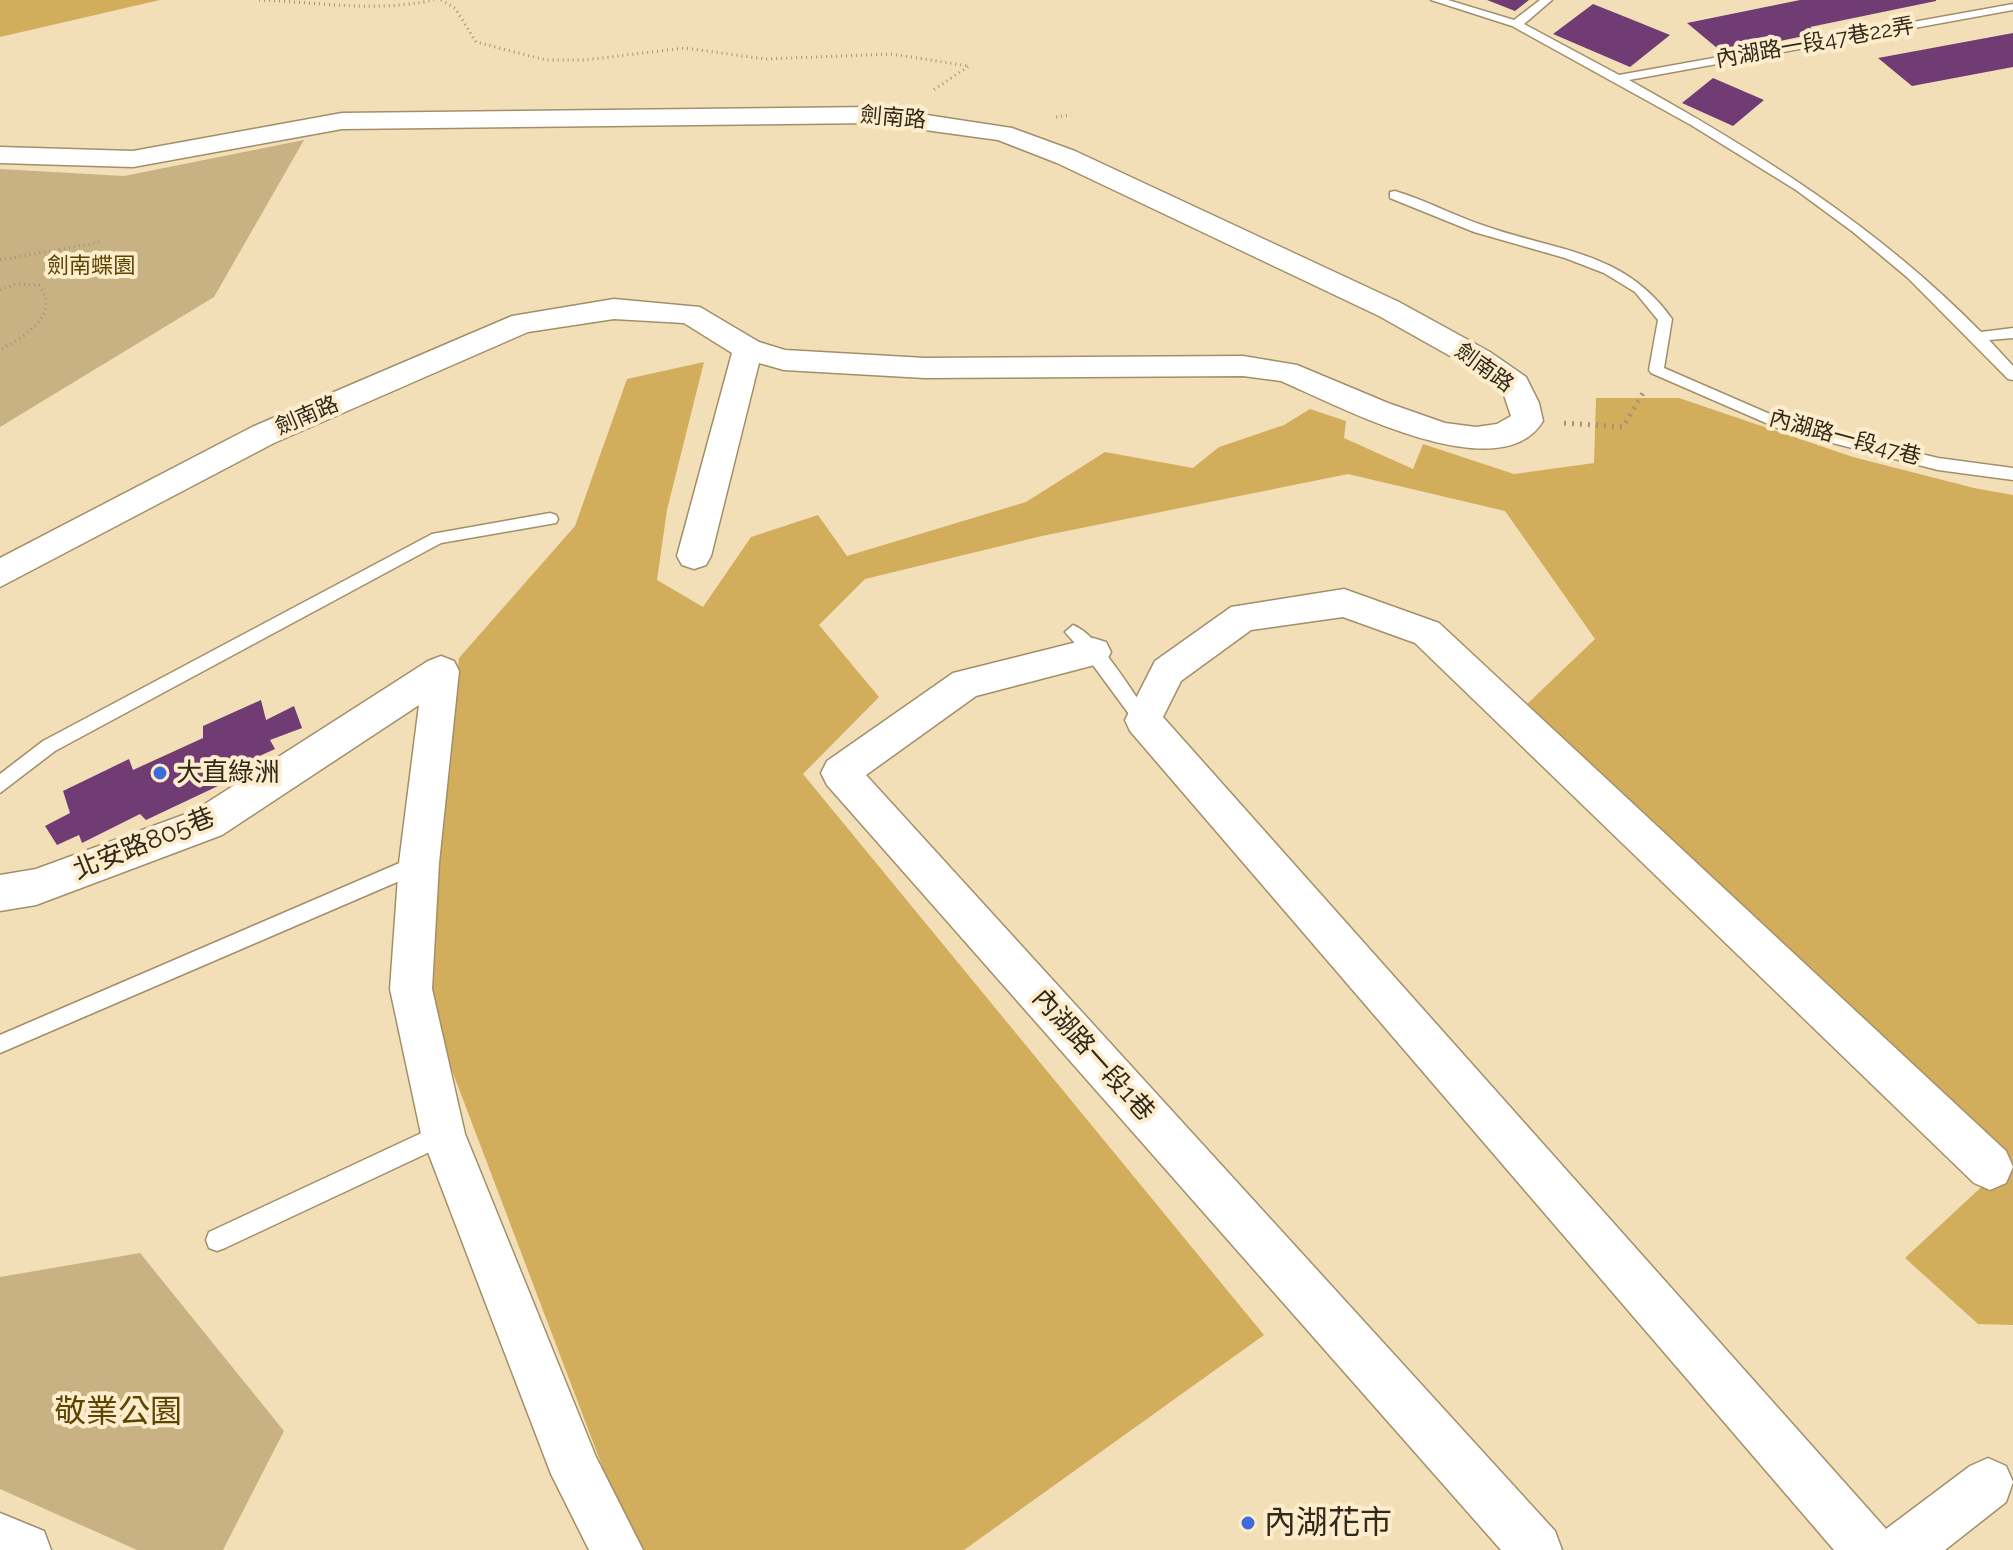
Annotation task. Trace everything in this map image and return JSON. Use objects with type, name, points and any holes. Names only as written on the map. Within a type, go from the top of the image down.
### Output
[{"type":"street","name":"劍南路","points":[[0,155],[133,159],[342,121],[874,115],[1003,133],[1066,157],[1389,309],[1479,359],[1515,385],[1524,403],[1527,421],[1516,432],[1479,438],[1432,433],[1288,372],[1243,366],[925,368],[784,360],[748,349],[690,314],[614,309],[522,323],[263,435],[0,574]]},
{"type":"street","points":[[694,556],[748,349]]},
{"type":"street","points":[[1869,1550],[1143,720],[1168,671],[1243,617],[1344,603],[1427,633],[1990,1167]]},
{"type":"street","name":"內湖路一段1巷","points":[[1083,642],[966,684],[840,773],[1536,1550]]},
{"type":"street","name":"北安路805巷","points":[[0,893],[36,887],[208,823],[441,671],[419,863]]},
{"type":"street","points":[[419,863],[411,989],[443,1134],[577,1474],[617,1550]]},
{"type":"street","points":[[1902,1550],[1988,1484]]},
{"type":"street","points":[[0,1539],[25,1550]]},
{"type":"lane","points":[[1436,0],[1516,24],[1617,79],[1801,188],[1886,253],[1978,337],[2013,375]]},
{"type":"lane","points":[[1516,24],[1547,0]]},
{"type":"lane","name":"內湖路一段47巷22弄","points":[[1617,79],[2013,7]]},
{"type":"lane","points":[[1395,195],[1479,229],[1570,255],[1609,270],[1640,289],[1665,319],[1656,370]]},
{"type":"lane","points":[[1978,337],[2013,333]]},
{"type":"lane","name":"內湖路一段47巷","points":[[1656,370],[1782,425],[1938,464],[2013,474]]},
{"type":"lane","points":[[0,785],[49,746],[438,538],[550,519]]},
{"type":"lane","points":[[1083,642],[1143,720]]},
{"type":"lane","points":[[2,1044],[419,863]]},
{"type":"lane","points":[[217,1240],[443,1134]]},
{"type":"path","points":[[259,0],[325,2],[332,8],[368,8],[434,0]]},
{"type":"path","points":[[368,8],[371,0]]},
{"type":"path","points":[[382,5],[392,0]]},
{"type":"path","points":[[441,0],[455,8],[476,42],[546,60],[584,60],[685,48],[765,59],[891,54],[969,66],[929,93],[916,119]]},
{"type":"path","points":[[0,260],[27,252],[65,250],[101,242]]},
{"type":"path","points":[[0,290],[16,284],[39,285],[45,291],[48,305],[40,322],[25,336],[0,350]]},
{"type":"path","points":[[1527,421],[1623,427],[1656,370]]},
{"type":"green space","name":"劍南蝶園","points":[[304,140],[214,297],[0,427],[0,169],[124,176]]},
{"type":"green space","name":"敬業公園","points":[[140,1253],[284,1431],[223,1550],[137,1550],[0,1489],[0,1277]]},
{"type":"shaded area","points":[[0,0],[160,0],[0,37]]},
{"type":"shaded area","points":[[704,362],[667,510],[657,580],[703,607],[751,537],[818,515],[847,556],[1026,502],[1105,452],[1193,468],[1219,447],[1284,425],[1310,409],[1346,421],[1344,438],[1413,469],[1423,444],[1514,474],[1594,463],[1596,398],[1679,398],[1853,457],[2013,495],[2013,1325],[1978,1324],[1905,1258],[2005,1165],[1524,707],[1595,639],[1505,511],[1348,474],[1042,536],[865,579],[819,625],[879,697],[803,774],[1264,1335],[964,1550],[634,1550],[426,1002],[459,658],[575,526],[627,379]]},
{"type":"building","points":[[1487,0],[1529,0],[1515,11]]},
{"type":"building","points":[[1800,0],[1936,1],[1810,27],[1818,33],[1723,53],[1687,23]]},
{"type":"building","points":[[1593,4],[1670,35],[1630,67],[1553,34]]},
{"type":"building","points":[[2013,33],[2013,67],[1912,86],[1878,58]]},
{"type":"building","points":[[1713,78],[1764,100],[1733,126],[1682,103]]},
{"type":"building","name":"大直綠洲","points":[[261,700],[266,720],[294,706],[302,728],[270,740],[275,749],[213,777],[218,786],[146,820],[140,814],[82,843],[79,835],[57,845],[45,826],[70,813],[63,791],[129,759],[133,770],[203,738],[203,726]]},
{"type":"place","name":"大直綠洲","points":[[160,773]]},
{"type":"place","name":"內湖花市","points":[[1248,1523]]}]
